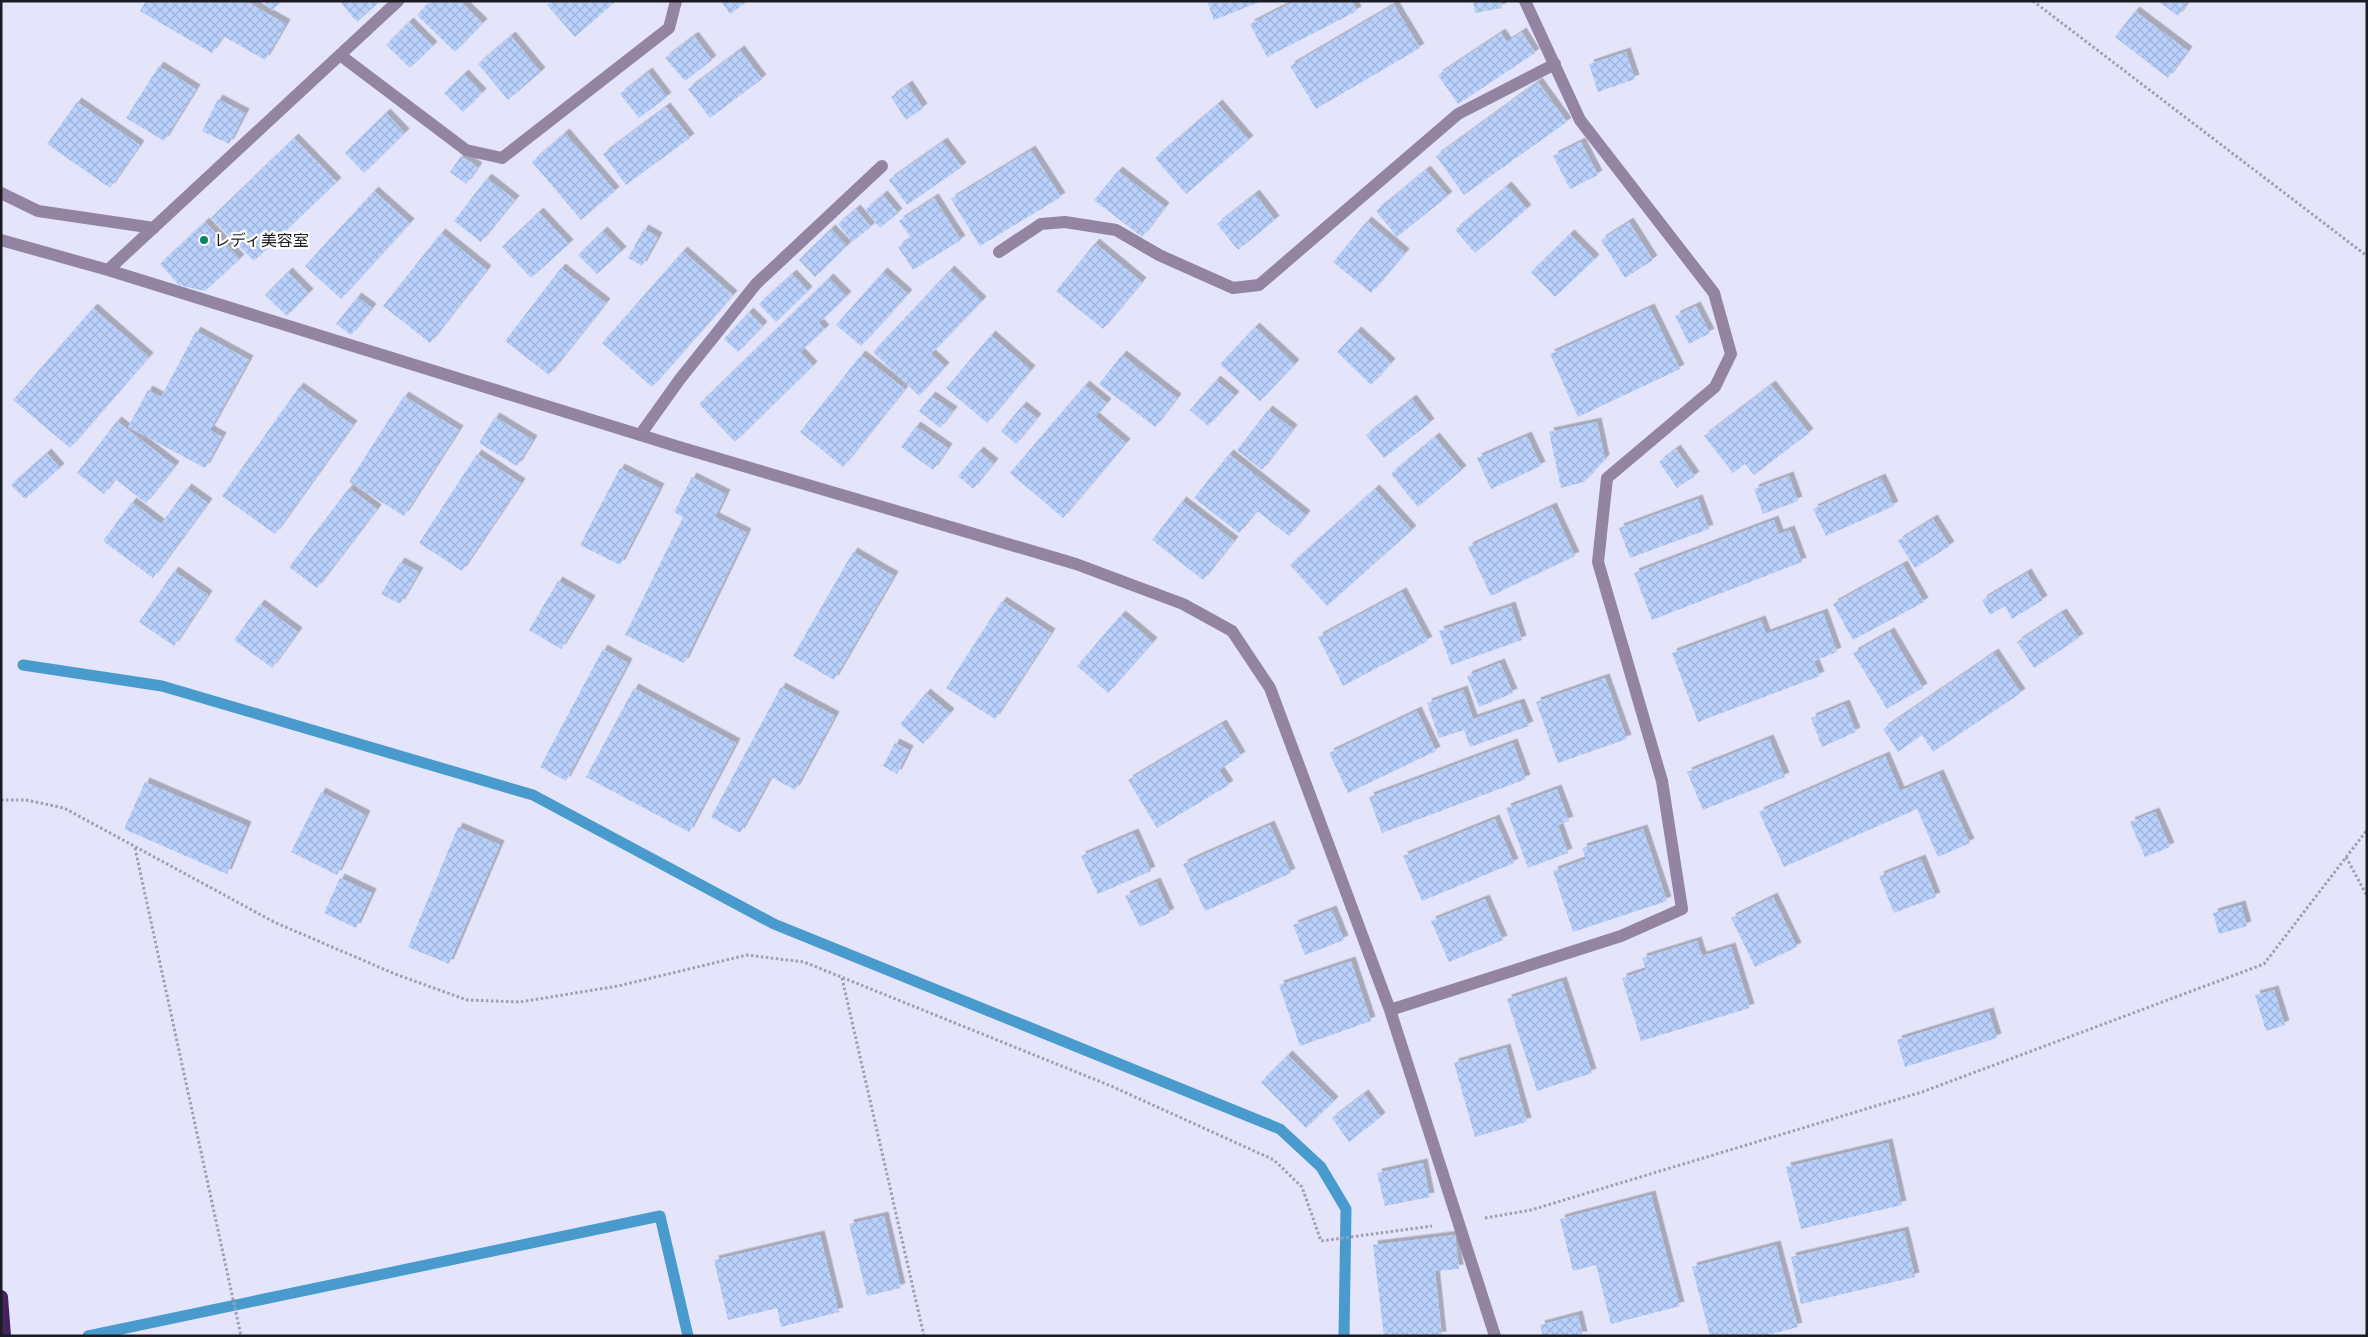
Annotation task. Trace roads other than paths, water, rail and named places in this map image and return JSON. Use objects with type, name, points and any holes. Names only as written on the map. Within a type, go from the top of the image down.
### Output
[{"type":"highway","points":[[1,1297],[4,1336]]},
{"type":"street","points":[[108,270],[398,1]]},
{"type":"street","points":[[340,55],[466,150],[502,158],[669,28],[676,1]]},
{"type":"street","points":[[1390,1010],[1621,936],[1682,909],[1662,781],[1598,562],[1607,478],[1715,387],[1731,354],[1714,293],[1580,120],[1525,1]]},
{"type":"street","points":[[999,252],[1041,224],[1065,222],[1116,230],[1159,255],[1232,288],[1259,285],[1458,114],[1555,64]]},
{"type":"street","points":[[640,435],[680,379],[756,284],[882,166]]},
{"type":"street","points":[[1,193],[38,211],[154,228]]},
{"type":"street","points":[[1,240],[108,270],[640,435],[1076,564],[1183,604],[1232,630],[1270,688],[1390,1010],[1495,1336]]},
{"type":"waterway","points":[[23,665],[162,686],[533,795],[774,924],[1280,1129],[1321,1167],[1346,1209],[1344,1336]]},
{"type":"waterway","points":[[88,1336],[660,1216],[688,1336]]},
{"type":"place","name":"レディ美容室","points":[[204,240]]}]
